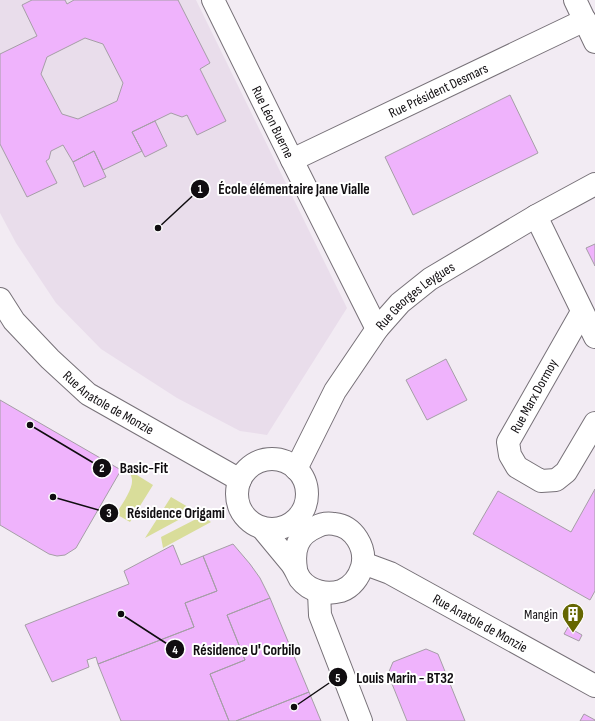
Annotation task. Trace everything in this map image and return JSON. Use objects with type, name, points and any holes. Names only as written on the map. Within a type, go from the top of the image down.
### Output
[{"type":"street","name":"Rue Léon Buerne","points":[[213,0],[377,329]]},
{"type":"street","points":[[575,0],[595,42]]},
{"type":"street","name":"Rue Président Desmars","points":[[292,160],[585,20]]},
{"type":"street","name":"Rue Georges Leygues","points":[[296,469],[336,391],[377,329],[400,303],[430,279],[536,216],[595,184]]},
{"type":"street","points":[[536,216],[595,337]]},
{"type":"street","name":"Rue Anatole de Monzie","points":[[0,299],[14,321],[50,359],[88,394],[240,480]]},
{"type":"street","name":"Rue Marx Dormoy","points":[[582,312],[508,442],[510,455],[517,468],[541,481],[556,480],[566,472],[595,423]]},
{"type":"street","points":[[264,460],[277,460],[289,464],[296,469],[305,484],[306,497],[303,509],[296,519],[286,526],[274,529],[262,528],[251,523],[243,515],[238,505],[237,494],[240,480],[244,473],[252,465],[264,460]]},
{"type":"street","points":[[306,497],[334,524]]},
{"type":"street","points":[[262,528],[296,569],[301,579],[308,587],[319,592],[331,593],[343,590],[353,583],[360,573],[363,563],[362,548],[356,537],[346,528],[334,524],[321,524],[309,530],[301,537],[296,547],[294,558],[296,569]]},
{"type":"street","name":"Rue Anatole de Monzie","points":[[363,563],[390,573],[595,686]]},
{"type":"street","points":[[319,592],[320,615],[361,721]]},
{"type":"shaded area","points":[[0,0],[196,0],[347,308],[267,435],[240,431],[177,398],[101,349],[56,303],[16,243],[0,213]]},
{"type":"green space","points":[[124,467],[153,485],[130,522],[116,514],[132,484],[131,476]]},
{"type":"green space","points":[[171,497],[195,511],[145,538]]},
{"type":"green space","points":[[202,516],[211,522],[163,548],[161,537]]},
{"type":"building","points":[[32,0],[65,0],[67,4],[74,0],[178,0],[210,63],[200,69],[226,121],[197,135],[187,115],[182,117],[171,113],[132,132],[142,151],[103,170],[94,151],[73,162],[63,145],[51,151],[49,159],[46,161],[57,183],[27,197],[0,144],[0,54],[37,36],[22,5]],"holes":[[[85,38],[103,44],[123,83],[117,101],[78,119],[62,114],[41,74],[47,57]]]},
{"type":"building","points":[[510,95],[538,153],[413,215],[385,157]]},
{"type":"building","points":[[155,121],[167,146],[145,157],[132,132]]},
{"type":"building","points":[[94,151],[106,177],[84,187],[73,162]]},
{"type":"building","points":[[595,244],[595,266],[586,248]]},
{"type":"building","points":[[446,359],[467,400],[427,420],[406,380]]},
{"type":"building","points":[[0,400],[121,470],[76,548],[65,555],[57,556],[49,554],[0,525]]},
{"type":"building","points":[[595,489],[595,591],[590,600],[473,534],[498,491],[571,532]]},
{"type":"building","points":[[233,544],[260,578],[270,598],[227,615],[245,660],[210,674],[229,721],[121,721],[98,664],[194,627],[185,603],[217,591],[203,556]]},
{"type":"building","points":[[173,545],[181,565],[203,556],[217,591],[185,603],[194,627],[98,664],[96,657],[87,660],[89,667],[52,682],[25,625],[129,584],[124,571]]},
{"type":"building","points":[[270,598],[309,692],[236,721],[229,721],[210,674],[245,660],[227,615]]},
{"type":"building","name":"Mangin","points":[[568,627],[582,635],[579,641],[564,634]]},
{"type":"building","points":[[426,649],[438,654],[465,721],[407,721],[388,674],[393,662]]},
{"type":"building","points":[[309,692],[321,721],[236,721]]},
{"type":"building","points":[[584,714],[595,720],[595,721],[580,721]]},
{"type":"place","name":"École élémentaire Jane Vialle","points":[[158,228]]},
{"type":"place","name":"Basic-Fit","points":[[30,425]]},
{"type":"place","name":"Résidence Origami","points":[[53,497]]},
{"type":"place","name":"Résidence U' Corbilo","points":[[121,614]]},
{"type":"place","name":"Mangin","points":[[573,634]]},
{"type":"place","name":"Louis Marin - BT32","points":[[294,707]]}]
